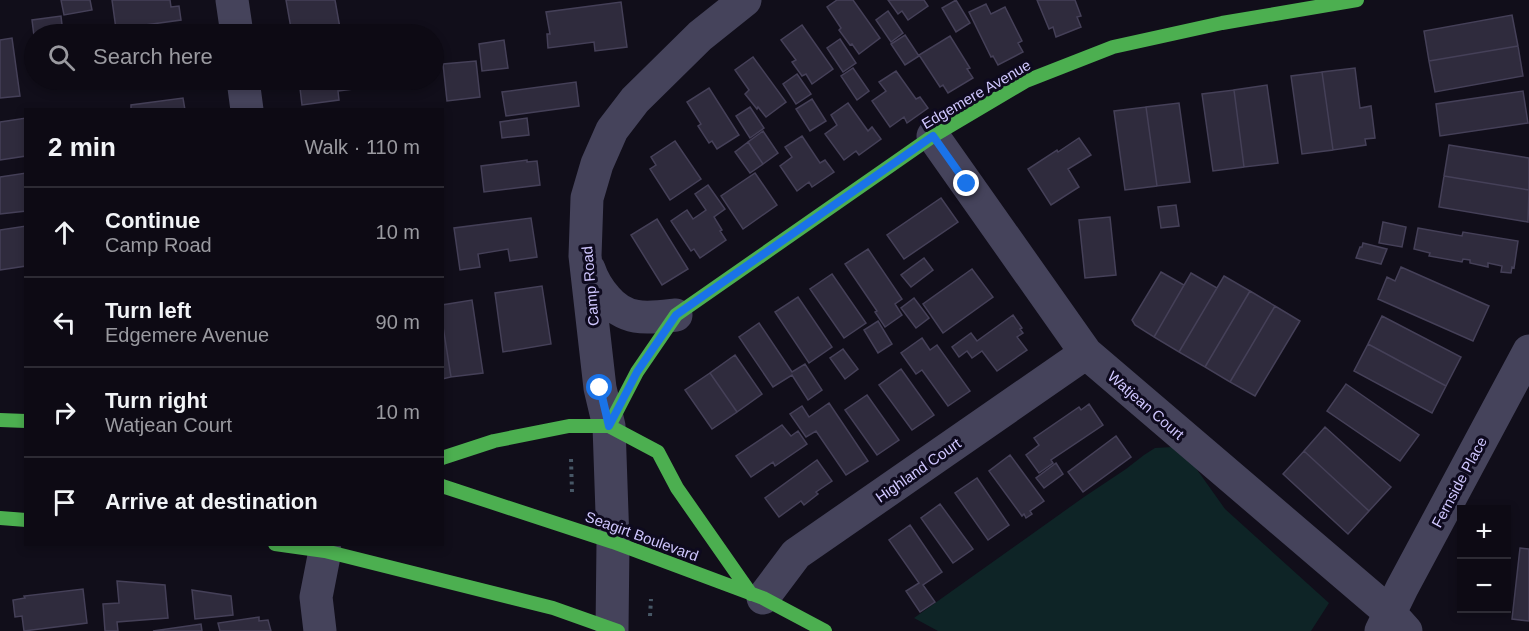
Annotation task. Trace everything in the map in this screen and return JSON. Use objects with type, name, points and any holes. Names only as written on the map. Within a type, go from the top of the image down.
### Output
[{"type":"main road","name":"Edgemere Avenue","points":[[609,426],[637,372],[676,315],[933,136],[1026,81],[1113,47],[1222,23],[1357,0]]},
{"type":"main road","points":[[0,420],[24,421]]},
{"type":"main road","points":[[444,457],[494,441],[569,426],[609,426],[658,452],[678,488],[757,596]]},
{"type":"main road","name":"Seagirt Boulevard","points":[[444,487],[612,542],[757,596],[825,631]]},
{"type":"main road","points":[[0,518],[24,520]]},
{"type":"main road","points":[[289,546],[325,551],[553,608],[614,630]]},
{"type":"street","points":[[232,0],[236,24]]},
{"type":"street","name":"Camp Road","points":[[614,630],[609,426],[600,388],[585,256],[587,198],[597,164],[612,130],[636,100],[700,36],[745,0]]},
{"type":"street","points":[[244,90],[247,108]]},
{"type":"street","name":"Watjean Court","points":[[933,136],[1086,353],[1385,626]]},
{"type":"street","points":[[585,256],[592,278],[611,304],[620,311],[640,317],[676,315]]},
{"type":"street","name":"Fernside Place","points":[[1385,626],[1529,351]]},
{"type":"street","name":"Highland Court","points":[[757,596],[796,554],[1086,353]]},
{"type":"street","points":[[320,631],[316,597],[325,551]]},
{"type":"path","points":[[570,449],[572,492]]},
{"type":"path","points":[[650,616],[651,598]]},
{"type":"green space","points":[[1173,447],[1188,457],[1225,509],[1329,603],[1311,631],[938,631],[914,618],[1144,455],[1155,448]]},
{"type":"building","points":[[61,0],[90,0],[92,10],[64,15]]},
{"type":"building","points":[[112,0],[170,0],[171,7],[179,6],[181,20],[152,24],[115,24]]},
{"type":"building","points":[[286,0],[335,0],[339,24],[290,24]]},
{"type":"building","points":[[837,0],[853,0],[880,38],[859,54],[839,30],[841,28],[827,7]]},
{"type":"building","points":[[888,0],[924,0],[928,6],[908,20],[902,11],[898,14]]},
{"type":"building","points":[[956,0],[970,23],[956,32],[942,8]]},
{"type":"building","points":[[1037,0],[1075,0],[1081,16],[1077,17],[1081,27],[1056,37],[1053,27],[1049,29]]},
{"type":"building","points":[[621,2],[627,47],[595,51],[594,42],[548,48],[547,34],[550,34],[546,12]]},
{"type":"building","points":[[986,4],[991,14],[1005,7],[1022,41],[1018,43],[1023,52],[998,65],[993,56],[991,57],[969,12]]},
{"type":"building","points":[[888,11],[903,33],[891,42],[876,20]]},
{"type":"building","points":[[1512,15],[1518,46],[1429,61],[1424,31]]},
{"type":"building","points":[[61,16],[62,24],[32,24],[32,20]]},
{"type":"building","points":[[802,25],[833,69],[812,84],[806,74],[802,76],[792,62],[796,60],[781,40]]},
{"type":"building","points":[[905,35],[919,56],[905,65],[891,44]]},
{"type":"building","points":[[950,36],[970,68],[967,69],[973,78],[948,93],[943,85],[940,87],[919,55]]},
{"type":"building","points":[[12,38],[20,96],[0,98],[0,40]]},
{"type":"building","points":[[840,39],[856,63],[843,72],[827,48]]},
{"type":"building","points":[[504,40],[508,68],[482,71],[479,44]]},
{"type":"building","points":[[1518,46],[1523,76],[1435,92],[1429,61]]},
{"type":"building","points":[[753,57],[786,102],[766,117],[745,94],[749,90],[735,70]]},
{"type":"building","points":[[476,61],[480,97],[447,101],[444,64]]},
{"type":"building","points":[[853,68],[869,91],[857,100],[841,76]]},
{"type":"building","points":[[1355,68],[1360,108],[1371,106],[1375,138],[1365,139],[1366,145],[1333,150],[1322,72]]},
{"type":"building","points":[[896,71],[916,99],[920,97],[928,108],[907,123],[904,117],[890,127],[872,101],[886,91],[879,82]]},
{"type":"building","points":[[1322,72],[1333,150],[1302,154],[1291,76]]},
{"type":"building","points":[[797,74],[811,94],[796,104],[783,84]]},
{"type":"building","points":[[576,82],[579,106],[506,116],[502,92]]},
{"type":"building","points":[[1267,85],[1278,163],[1244,167],[1234,90]]},
{"type":"building","points":[[709,88],[739,135],[717,149],[712,141],[709,143],[698,126],[701,124],[687,102]]},
{"type":"building","points":[[300,90],[346,90],[338,91],[339,100],[302,105]]},
{"type":"building","points":[[1234,90],[1244,167],[1213,171],[1202,94]]},
{"type":"building","points":[[1523,91],[1528,123],[1440,136],[1436,104]]},
{"type":"building","points":[[183,98],[185,108],[131,108],[131,105]]},
{"type":"building","points":[[812,99],[826,121],[810,131],[796,109]]},
{"type":"building","points":[[848,103],[868,131],[872,127],[881,139],[859,155],[856,151],[844,160],[825,134],[837,125],[831,115]]},
{"type":"building","points":[[1179,103],[1190,182],[1157,186],[1146,107]]},
{"type":"building","points":[[750,107],[764,128],[750,138],[736,116]]},
{"type":"building","points":[[1146,107],[1157,186],[1125,190],[1114,111]]},
{"type":"building","points":[[24,118],[24,156],[0,160],[0,122]]},
{"type":"building","points":[[527,118],[529,135],[502,138],[500,122]]},
{"type":"building","points":[[763,131],[778,153],[763,164],[748,142]]},
{"type":"building","points":[[802,136],[820,163],[825,160],[834,172],[812,187],[809,182],[797,191],[780,166],[792,157],[785,147]]},
{"type":"building","points":[[1079,138],[1091,155],[1068,169],[1079,187],[1051,205],[1028,169]]},
{"type":"building","points":[[675,141],[701,179],[670,200],[650,169],[656,165],[651,157]]},
{"type":"building","points":[[748,142],[763,164],[750,173],[735,152]]},
{"type":"building","points":[[1449,145],[1529,158],[1529,190],[1444,176]]},
{"type":"building","points":[[527,160],[527,162],[537,161],[540,185],[484,192],[481,166]]},
{"type":"building","points":[[24,173],[24,211],[0,214],[0,177]]},
{"type":"building","points":[[755,173],[777,205],[743,229],[721,196]]},
{"type":"building","points":[[1444,176],[1529,190],[1528,222],[1439,207]]},
{"type":"building","points":[[708,185],[725,209],[714,217],[726,240],[700,258],[694,249],[691,251],[671,221],[687,210],[693,219],[706,210],[695,194]]},
{"type":"building","points":[[941,198],[958,222],[904,259],[887,235]]},
{"type":"building","points":[[1176,205],[1179,226],[1161,228],[1158,207]]},
{"type":"building","points":[[1110,217],[1116,275],[1085,278],[1079,220]]},
{"type":"building","points":[[531,218],[537,257],[510,261],[508,249],[478,254],[480,267],[460,270],[454,228]]},
{"type":"building","points":[[657,219],[688,269],[662,285],[631,235]]},
{"type":"building","points":[[1383,222],[1406,227],[1402,247],[1379,243]]},
{"type":"building","points":[[24,226],[24,266],[0,270],[0,230]]},
{"type":"building","points":[[1418,228],[1462,236],[1463,232],[1518,241],[1514,268],[1512,267],[1511,273],[1501,272],[1502,266],[1488,263],[1488,267],[1470,263],[1470,260],[1463,259],[1462,262],[1429,256],[1430,253],[1414,249]]},
{"type":"building","points":[[1363,243],[1387,249],[1381,264],[1356,258]]},
{"type":"building","points":[[868,249],[902,299],[895,304],[902,315],[885,327],[875,312],[877,311],[845,264]]},
{"type":"building","points":[[924,258],[933,270],[911,287],[901,275]]},
{"type":"building","points":[[1401,267],[1489,306],[1473,341],[1378,299],[1387,277],[1395,281]]},
{"type":"building","points":[[972,269],[993,297],[943,333],[923,304]]},
{"type":"building","points":[[1161,272],[1184,285],[1154,337],[1135,325],[1132,320]]},
{"type":"building","points":[[1191,273],[1217,288],[1179,352],[1154,337]]},
{"type":"building","points":[[832,274],[866,323],[844,338],[810,289]]},
{"type":"building","points":[[1224,276],[1250,291],[1205,367],[1179,352]]},
{"type":"building","points":[[542,286],[551,344],[503,352],[495,293]]},
{"type":"building","points":[[1250,291],[1275,306],[1230,382],[1205,367]]},
{"type":"building","points":[[798,297],[832,347],[809,363],[775,312]]},
{"type":"building","points":[[914,298],[929,318],[916,328],[901,308]]},
{"type":"building","points":[[472,300],[483,373],[451,377],[444,333],[444,305]]},
{"type":"building","points":[[1275,306],[1300,321],[1255,396],[1230,382]]},
{"type":"building","points":[[1013,315],[1023,333],[1017,337],[1027,350],[997,371],[982,351],[972,358],[967,351],[959,357],[952,347],[971,333],[977,341]]},
{"type":"building","points":[[1382,316],[1461,357],[1446,386],[1368,344]]},
{"type":"building","points":[[878,321],[892,344],[878,353],[864,330]]},
{"type":"building","points":[[759,323],[792,372],[805,364],[822,390],[808,400],[792,375],[773,387],[739,337]]},
{"type":"building","points":[[444,333],[451,377],[444,379]]},
{"type":"building","points":[[922,338],[930,350],[937,345],[970,391],[948,406],[922,370],[916,374],[901,353]]},
{"type":"building","points":[[1368,344],[1446,386],[1432,413],[1354,371]]},
{"type":"building","points":[[843,349],[858,369],[845,379],[830,358]]},
{"type":"building","points":[[735,355],[762,394],[737,412],[710,373]]},
{"type":"building","points":[[901,369],[934,415],[912,430],[879,385]]},
{"type":"building","points":[[710,373],[737,412],[712,429],[685,390]]},
{"type":"building","points":[[1346,384],[1419,435],[1400,461],[1327,411]]},
{"type":"building","points":[[867,395],[899,440],[877,455],[845,410]]},
{"type":"building","points":[[829,403],[868,461],[846,475],[816,431],[806,437],[790,414],[802,406],[809,417]]},
{"type":"building","points":[[1089,404],[1103,425],[1051,460],[1053,463],[1039,473],[1026,455],[1039,445],[1034,438],[1079,407],[1081,410]]},
{"type":"building","points":[[782,425],[791,436],[798,431],[807,444],[775,466],[773,462],[751,477],[736,456]]},
{"type":"building","points":[[1325,427],[1391,487],[1369,511],[1304,451]]},
{"type":"building","points":[[1116,436],[1131,457],[1083,492],[1068,472]]},
{"type":"building","points":[[1304,451],[1369,511],[1348,534],[1283,474]]},
{"type":"building","points":[[1010,455],[1044,501],[1030,511],[1032,514],[1026,518],[1024,514],[1022,516],[989,471]]},
{"type":"building","points":[[817,460],[832,481],[816,492],[818,494],[804,505],[801,501],[779,517],[765,498]]},
{"type":"building","points":[[1056,463],[1063,474],[1044,488],[1036,478]]},
{"type":"building","points":[[977,478],[1009,525],[988,540],[955,493]]},
{"type":"building","points":[[940,504],[973,549],[953,563],[921,518]]},
{"type":"building","points":[[910,525],[942,572],[923,585],[935,602],[920,612],[906,591],[919,583],[889,540]]},
{"type":"building","points":[[1520,548],[1529,549],[1529,621],[1512,619]]},
{"type":"building","points":[[117,581],[165,585],[168,618],[117,622],[118,631],[105,631],[103,604],[119,603]]},
{"type":"building","points":[[83,589],[87,623],[24,631],[22,616],[15,617],[13,600],[25,598],[24,596]]},
{"type":"building","points":[[192,590],[231,596],[233,615],[195,619]]},
{"type":"building","points":[[259,617],[259,621],[268,620],[271,631],[220,631],[218,623]]},
{"type":"building","points":[[201,624],[202,631],[153,631]]},
{"type":"traffic: fast","points":[[609,426],[637,372],[676,315],[933,136],[1026,81],[1113,47],[1222,23],[1357,0]]},
{"type":"traffic: fast","points":[[0,420],[24,421]]},
{"type":"traffic: fast","points":[[444,457],[494,441],[569,426],[609,426],[658,452],[677,488],[751,594]]},
{"type":"traffic: fast","points":[[444,487],[613,542],[763,598],[825,631]]},
{"type":"traffic: fast","points":[[0,518],[24,520]]},
{"type":"traffic: fast","points":[[289,546],[325,551],[553,608],[618,631]]},
{"type":"route","points":[[600,388],[609,426],[637,372],[676,315],[933,136],[967,184]]}]
